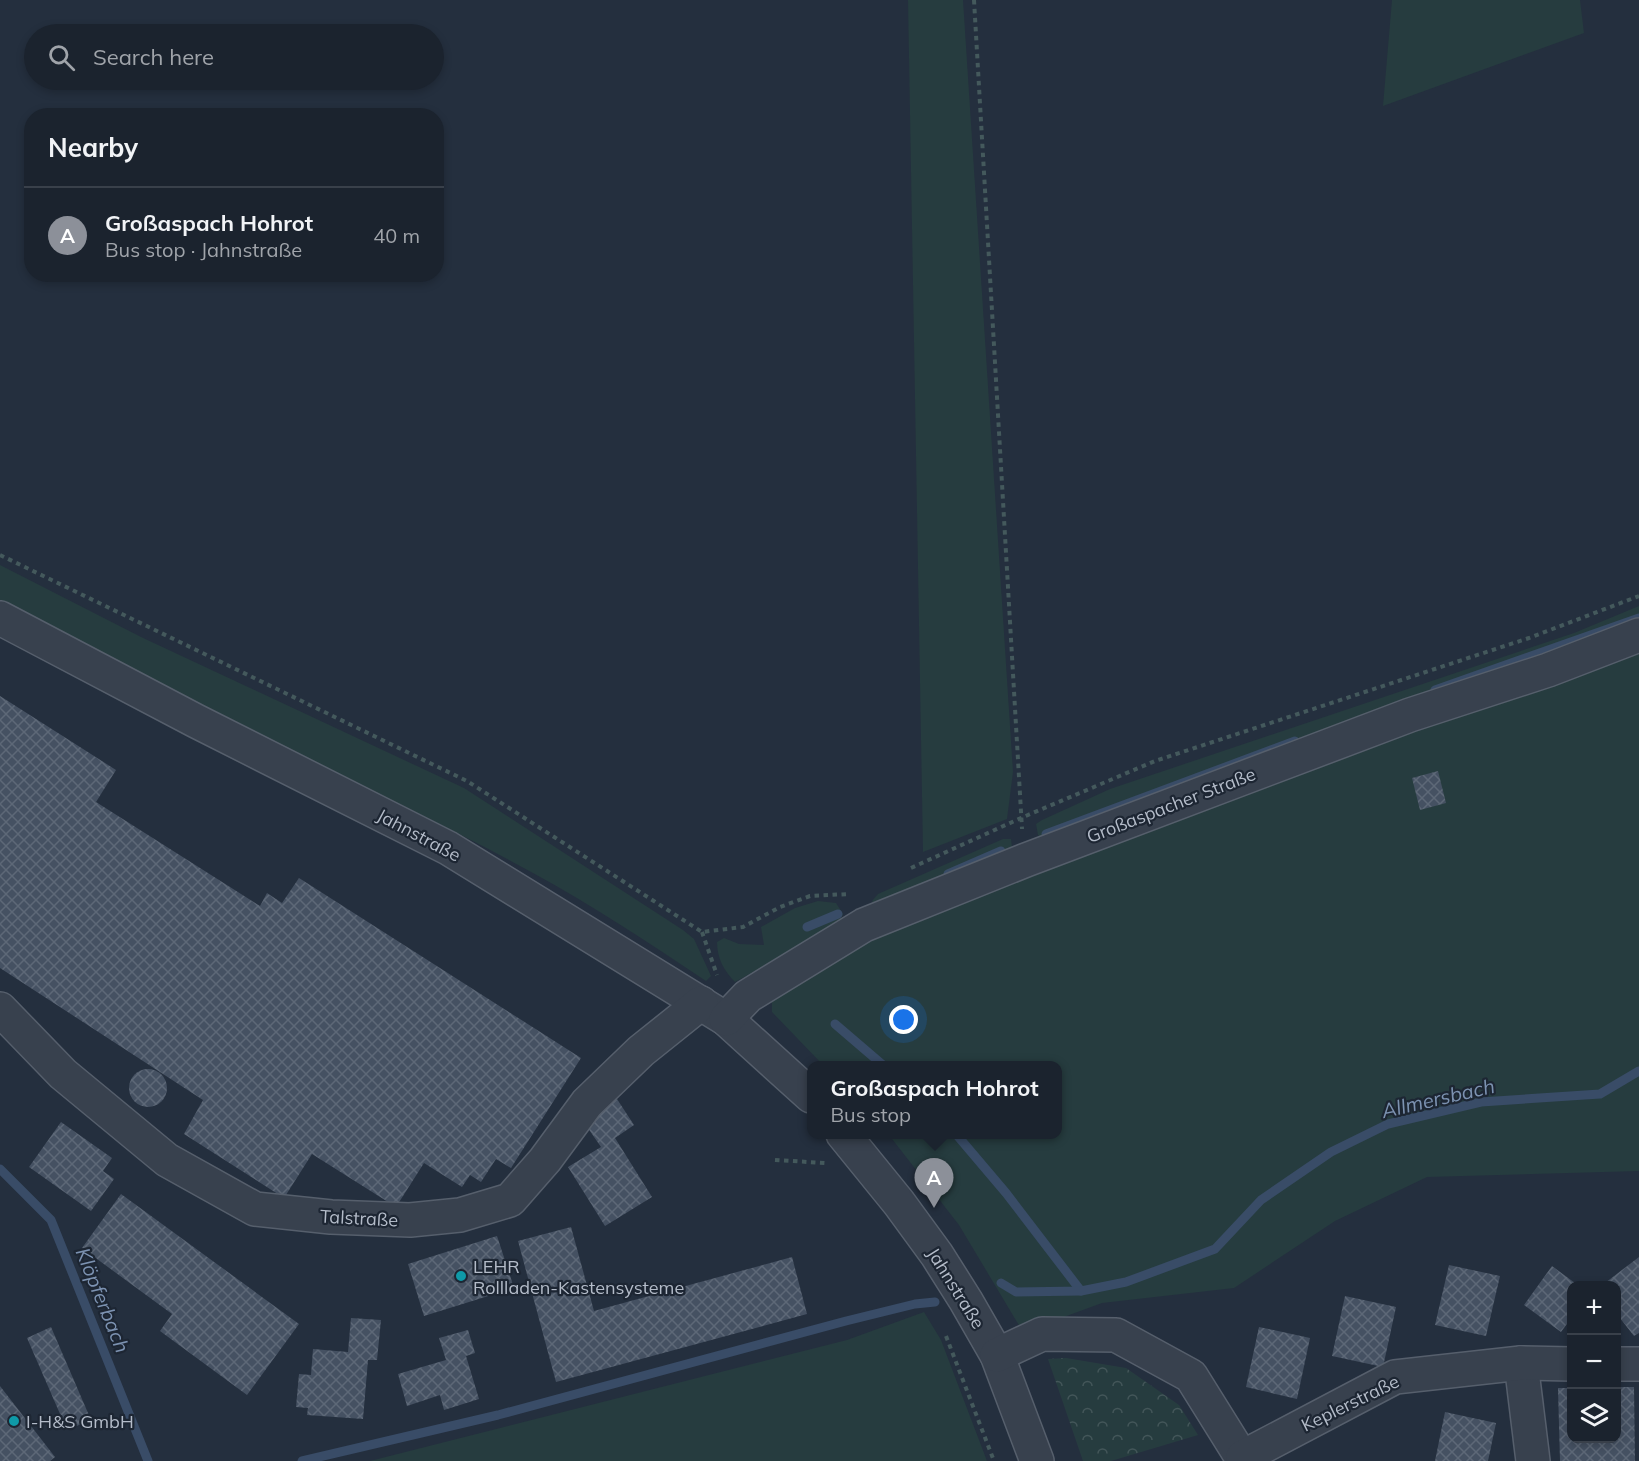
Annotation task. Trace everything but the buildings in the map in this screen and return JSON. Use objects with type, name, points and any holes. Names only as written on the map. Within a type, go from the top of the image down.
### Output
[{"type":"street","name":"Jahnstraße","points":[[0,618],[196,721],[448,848],[714,1011],[807,1092]]},
{"type":"street","name":"Großaspacher Straße","points":[[714,1011],[748,996],[864,925],[1026,860],[1410,715],[1548,670],[1639,635]]},
{"type":"street","name":"Talstraße","points":[[0,1009],[63,1074],[168,1160],[255,1209],[331,1217],[410,1220],[460,1215],[510,1200],[545,1160],[587,1102],[641,1051],[714,1011]]},
{"type":"street","name":"Jahnstraße","points":[[847,1139],[899,1203],[937,1255],[997,1355],[1037,1461]]},
{"type":"street","points":[[997,1355],[1042,1334],[1116,1335],[1191,1376],[1244,1459]]},
{"type":"street","points":[[1521,1364],[1533,1461]]},
{"type":"street","name":"Keplerstraße","points":[[1244,1459],[1395,1377],[1521,1364],[1567,1364]]},
{"type":"street","points":[[1621,1364],[1639,1364]]},
{"type":"path","points":[[974,0],[1021,818],[1026,860]]},
{"type":"path","points":[[0,555],[467,781],[702,932],[742,927],[780,907],[810,896],[858,894]]},
{"type":"path","points":[[907,870],[1155,761],[1530,638],[1639,596]]},
{"type":"path","points":[[944,1330],[994,1461]]},
{"type":"green space","points":[[908,0],[963,0],[1013,772],[1007,819],[923,852]]},
{"type":"green space","points":[[1392,0],[1580,0],[1584,33],[1383,106]]},
{"type":"green space","points":[[0,565],[141,637],[464,788],[683,930],[694,939],[711,976],[706,981],[599,911],[491,851],[196,704],[0,600]]},
{"type":"green space","points":[[1639,606],[1639,625],[1041,838],[1038,835],[1036,824],[1042,820],[1110,789],[1574,633]]},
{"type":"green space","points":[[1639,648],[1639,1171],[1427,1177],[1335,1221],[1234,1288],[1102,1303],[1023,1332],[959,1225],[892,1139],[1062,1139],[1062,1061],[819,1061],[772,1012],[772,1000],[833,953],[1029,866]]},
{"type":"green space","points":[[1003,839],[1011,839],[1012,847],[1006,855],[874,905],[872,901],[878,894]]},
{"type":"green space","points":[[818,901],[836,903],[843,914],[839,925],[735,982],[731,978],[720,959],[717,942],[724,938],[739,944],[764,945],[761,927],[795,908]]},
{"type":"green space","points":[[924,1312],[941,1340],[987,1461],[370,1461],[847,1340]]},
{"type":"green space","points":[[1066,1358],[1126,1368],[1179,1405],[1198,1435],[1111,1461],[1083,1461],[1048,1359]]},
{"type":"waterway","points":[[1435,690],[1639,618]]},
{"type":"waterway","points":[[1046,834],[1295,741]]},
{"type":"waterway","points":[[948,874],[1001,851]]},
{"type":"waterway","points":[[807,927],[838,914]]},
{"type":"waterway","points":[[835,1024],[878,1061]]},
{"type":"waterway","name":"Allmersbach","points":[[1001,1283],[1016,1292],[1081,1291],[1126,1282],[1215,1249],[1261,1200],[1331,1152],[1388,1124],[1481,1102],[1600,1094],[1639,1071]]},
{"type":"waterway","points":[[960,1139],[1006,1193],[1081,1291]]},
{"type":"waterway","name":"Klöpferbach","points":[[0,1169],[51,1220],[148,1461]]},
{"type":"waterway","points":[[302,1461],[498,1415],[846,1321],[915,1304],[935,1302]]},
{"type":"place","name":"Großaspach Hohrot","points":[[934,1208]]},
{"type":"place","name":"LEHR Rollladen-Kastensysteme","points":[[461,1276]]},
{"type":"place","name":"I-H&S GmbH","points":[[14,1421]]}]
